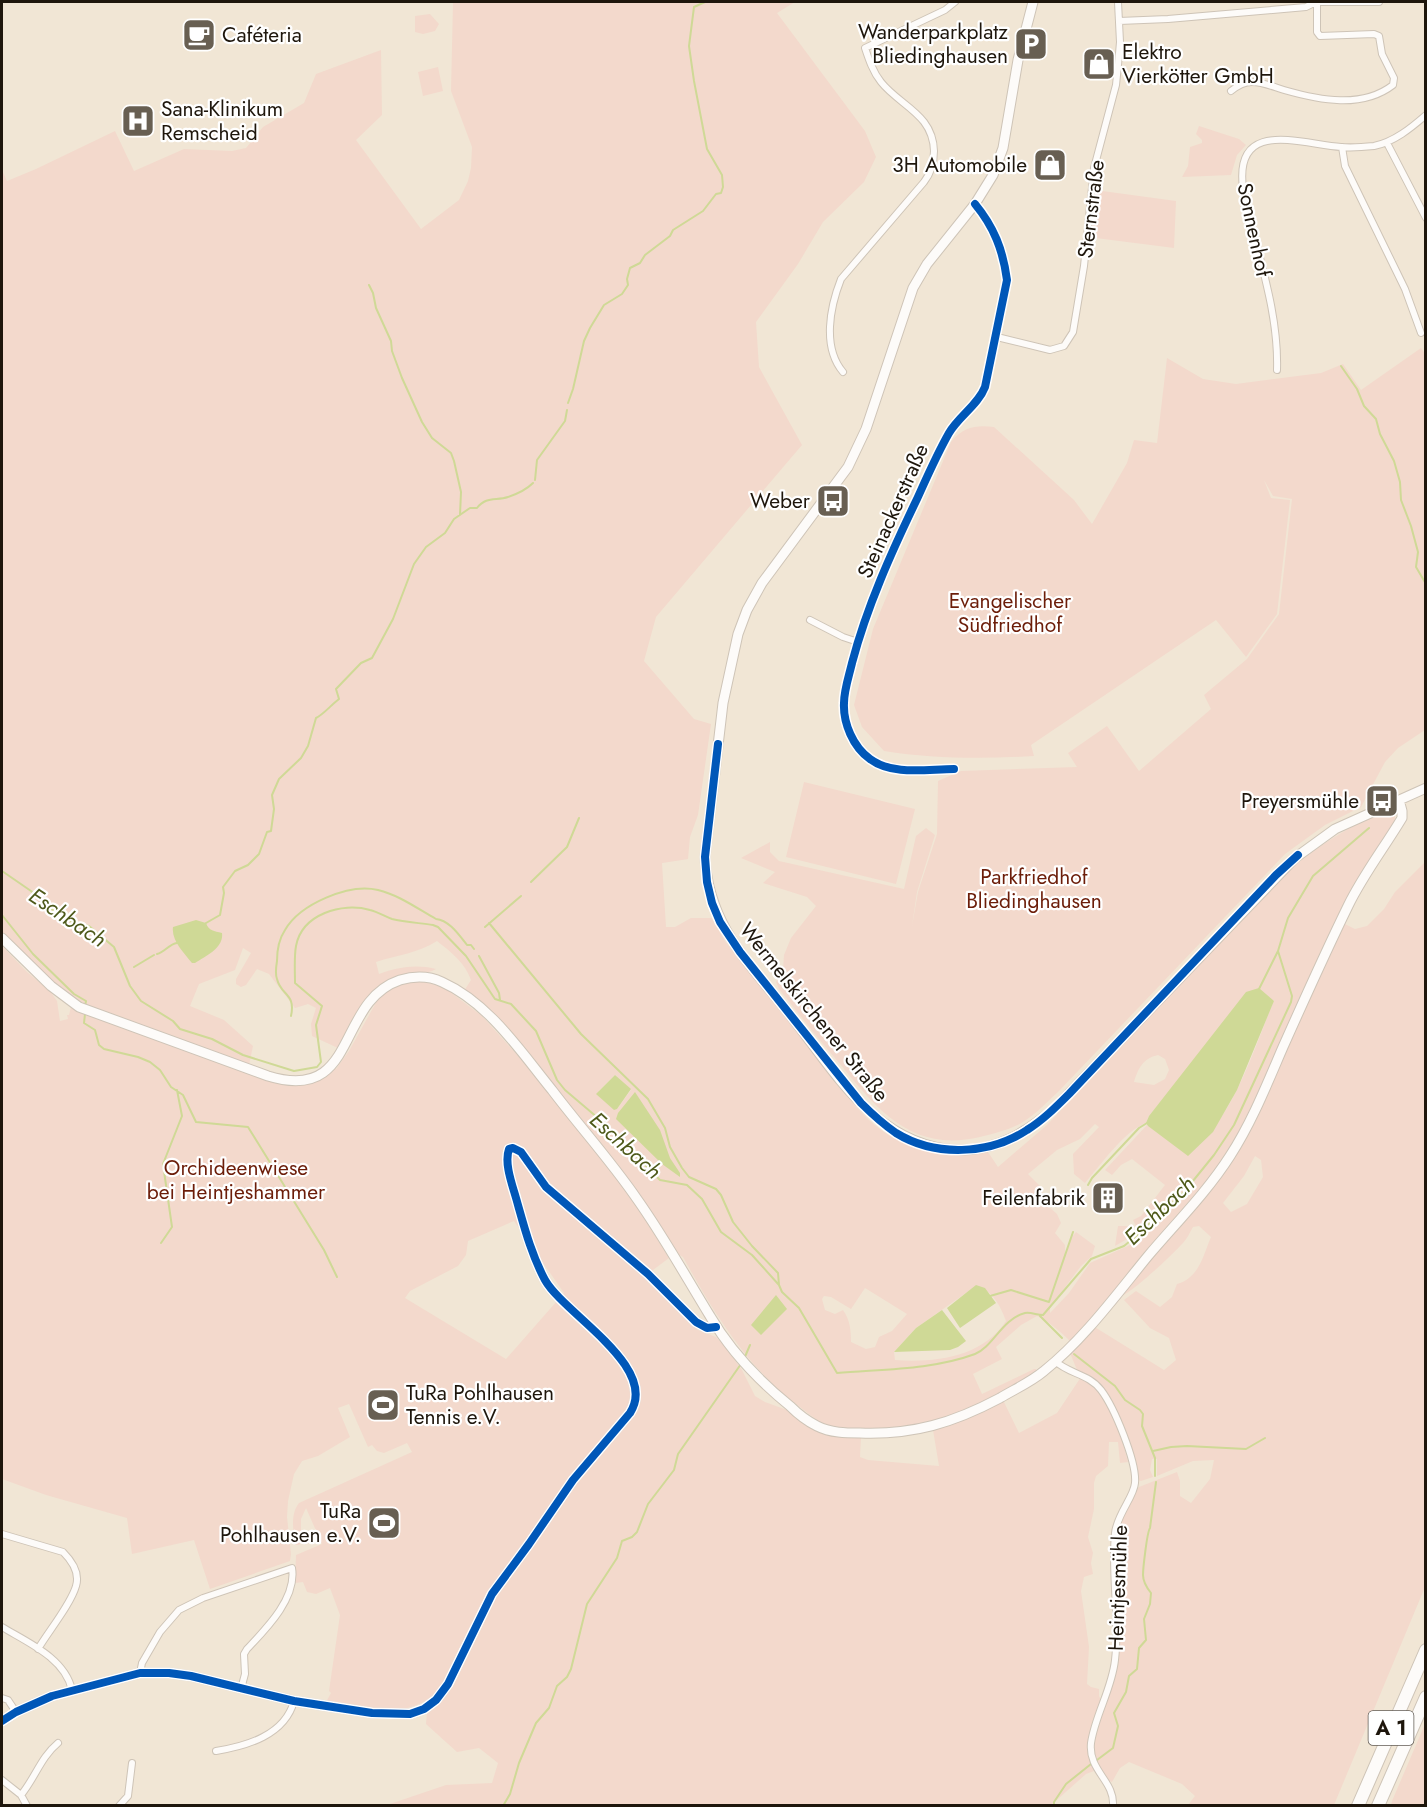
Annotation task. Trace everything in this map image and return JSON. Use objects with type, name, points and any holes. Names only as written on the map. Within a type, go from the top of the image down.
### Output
[{"type":"highway","name":"A 1","points":[[1358,1806],[1425,1650]]},
{"type":"highway","name":"A 1","points":[[1378,1806],[1425,1697]]},
{"type":"main road","name":"Wermelskirchener Straße","points":[[1033,2],[1018,60],[999,162],[993,175],[975,204],[927,264],[913,288],[866,429],[848,467],[762,583],[747,609],[738,634],[723,703],[705,856],[706,882],[712,903],[731,939],[850,1090],[881,1122],[906,1138],[933,1147],[967,1150],[988,1147],[1021,1134],[1056,1108],[1295,858],[1335,829],[1399,800]]},
{"type":"main road","points":[[2,938],[51,987],[79,1007],[268,1076],[292,1081],[312,1079],[330,1068],[338,1058],[366,1006],[386,987],[397,981],[419,977],[431,978],[447,984],[473,1002],[501,1027],[623,1179],[646,1211],[717,1327],[743,1363],[780,1399],[816,1426],[841,1432],[896,1432],[949,1422],[971,1413],[1030,1381],[1055,1361],[1092,1322],[1199,1196],[1233,1152],[1349,904],[1402,818],[1399,800],[1425,788]]},
{"type":"main road","points":[[2,1722],[16,1712],[72,1690],[140,1673],[169,1672],[294,1701],[379,1714],[410,1714],[424,1709],[436,1700],[448,1684],[492,1594],[573,1480],[634,1407],[635,1385],[630,1373],[600,1336],[546,1282],[530,1248],[512,1185],[507,1156],[509,1149],[513,1148],[521,1152],[546,1187],[648,1274],[696,1322],[707,1328],[717,1327]]},
{"type":"street","points":[[843,372],[838,366],[830,334],[835,295],[841,279],[855,259],[924,182],[930,172],[933,159],[933,142],[929,129],[916,111],[880,81],[865,48],[945,10],[955,2]]},
{"type":"street","name":"Sternstraße","points":[[997,337],[1050,350],[1064,346],[1074,332],[1084,266],[1094,168],[1116,85],[1119,54],[1118,2]]},
{"type":"street","points":[[1119,21],[1306,8],[1316,2],[1317,32],[1320,36],[1374,34],[1379,36],[1382,54],[1394,78],[1393,85],[1377,94],[1351,100],[1313,98],[1256,82],[1243,83],[1231,91]]},
{"type":"street","points":[[1321,2],[1379,2]]},
{"type":"street","name":"Sonnenhof","points":[[1276,370],[1277,358],[1270,308],[1243,188],[1243,164],[1250,149],[1269,139],[1342,147],[1364,147],[1387,142],[1405,132],[1425,115]]},
{"type":"street","points":[[1387,142],[1425,218]]},
{"type":"street","points":[[1342,147],[1345,166],[1405,289],[1421,333]]},
{"type":"street","name":"Steinackerstraße","points":[[954,769],[891,769],[881,766],[862,752],[850,731],[844,704],[858,642],[905,524],[949,433],[982,395],[997,337],[1006,280],[1005,263],[995,232],[975,204]]},
{"type":"street","points":[[810,620],[858,642]]},
{"type":"street","name":"Heintjesmühle","points":[[1055,1361],[1097,1385],[1123,1432],[1136,1484],[1116,1526],[1114,1543],[1117,1634],[1115,1664],[1091,1744],[1094,1765],[1110,1788],[1113,1806]]},
{"type":"street","points":[[2,1534],[63,1552],[74,1566],[76,1586],[38,1649]]},
{"type":"street","points":[[140,1673],[142,1663],[160,1632],[179,1611],[203,1598],[292,1568],[293,1578],[290,1588],[276,1618],[247,1649],[241,1689]]},
{"type":"street","points":[[2,1627],[38,1649],[64,1671],[70,1679],[72,1690]]},
{"type":"street","points":[[2,1698],[8,1700],[16,1712]]},
{"type":"street","points":[[216,1751],[250,1744],[266,1735],[290,1714],[294,1701]]},
{"type":"street","points":[[21,1795],[29,1786],[48,1751],[58,1743]]},
{"type":"street","points":[[119,1806],[129,1793],[132,1763]]},
{"type":"street","points":[[2,1780],[21,1795],[27,1806]]},
{"type":"green space","points":[[453,2],[795,2],[777,13],[865,131],[876,157],[864,182],[823,222],[798,264],[756,322],[759,367],[802,445],[656,617],[644,661],[694,719],[711,724],[698,815],[690,837],[688,859],[662,863],[666,927],[675,927],[691,918],[712,918],[725,941],[844,1092],[881,1130],[909,1145],[925,1150],[956,1155],[988,1152],[998,1167],[1047,1125],[1288,871],[1322,845],[1359,823],[1385,811],[1395,816],[1395,821],[1344,904],[1245,1121],[1222,1162],[1070,1341],[1037,1316],[1021,1325],[996,1347],[1002,1359],[973,1374],[982,1394],[1034,1369],[1037,1373],[982,1405],[959,1415],[906,1427],[872,1430],[842,1429],[818,1421],[781,1392],[733,1338],[683,1257],[676,1253],[643,1201],[464,991],[471,980],[465,968],[437,941],[415,951],[376,962],[379,974],[407,967],[436,969],[429,972],[404,974],[380,985],[363,1003],[338,1048],[312,1036],[311,1024],[316,1008],[308,1004],[295,1008],[269,974],[257,969],[246,985],[241,987],[236,984],[236,979],[251,953],[243,948],[235,970],[199,984],[190,1006],[224,1020],[253,1046],[249,1065],[74,1001],[2,933],[2,170],[7,181],[115,131],[134,171],[184,149],[232,151],[246,148],[263,127],[304,103],[316,74],[381,50],[382,115],[356,140],[421,229],[459,200],[471,168],[472,147],[451,91]],"holes":[[[1274,1000],[1240,1084],[1218,1122],[1204,1140],[1188,1155],[1147,1125],[1105,1170],[1112,1175],[1121,1165],[1132,1159],[1165,1185],[1141,1216],[1133,1220],[1138,1230],[1135,1235],[1127,1226],[1118,1226],[1115,1246],[1134,1235],[1137,1238],[1130,1245],[1090,1263],[1069,1293],[1050,1313],[1050,1308],[1060,1294],[1081,1266],[1092,1256],[1095,1246],[1076,1232],[1065,1254],[1065,1245],[1055,1233],[1061,1223],[1057,1214],[1047,1205],[1040,1186],[1028,1174],[1057,1150],[1080,1139],[1095,1124],[1099,1127],[1073,1154],[1074,1174],[1085,1183],[1129,1133],[1146,1123],[1149,1116],[1202,1050]],[[1158,1055],[1165,1059],[1169,1070],[1165,1079],[1154,1085],[1134,1082],[1142,1065],[1153,1056]],[[615,1075],[631,1090],[617,1109],[599,1091]],[[976,1286],[987,1291],[995,1299],[1006,1321],[985,1343],[957,1355],[910,1361],[895,1360],[894,1352],[916,1328]],[[865,1288],[907,1314],[892,1331],[879,1337],[875,1347],[866,1349],[851,1342],[850,1325],[843,1310],[835,1314],[825,1310],[822,1299],[824,1296],[831,1297],[851,1309]]]},
{"type":"green space","points":[[430,14],[439,24],[435,31],[423,34],[415,32],[415,16]]},
{"type":"green space","points":[[438,67],[443,91],[423,96],[418,72]]},
{"type":"green space","points":[[1199,126],[1239,139],[1246,145],[1237,155],[1231,175],[1182,177],[1188,166],[1190,147],[1202,143],[1196,134]]},
{"type":"green space","points":[[1095,190],[1176,201],[1174,248],[1088,237]]},
{"type":"green space","points":[[1421,348],[1426,355],[1425,730],[1398,748],[1385,762],[1361,807],[1325,825],[1285,854],[1058,1092],[1028,1119],[1002,1131],[956,1140],[935,1139],[899,1124],[883,1112],[854,1081],[779,989],[776,982],[783,970],[784,955],[791,938],[816,906],[807,897],[763,883],[775,872],[741,858],[770,842],[770,852],[779,861],[904,889],[916,836],[926,828],[935,835],[917,892],[912,926],[918,892],[937,834],[938,781],[961,771],[1077,767],[1068,753],[1107,726],[1139,771],[1211,709],[1204,695],[1247,659],[1279,614],[1292,499],[1273,496],[1264,480],[1271,498],[1290,500],[1277,614],[1246,657],[1216,620],[1031,745],[1034,756],[959,758],[884,751],[862,727],[854,705],[873,629],[951,442],[960,433],[970,428],[994,427],[1074,500],[1092,524],[1127,463],[1134,440],[1157,443],[1167,358],[1203,379],[1236,384],[1321,373],[1343,364],[1361,390]]},
{"type":"green space","points":[[804,782],[915,809],[896,884],[786,857]]},
{"type":"green space","points":[[1425,862],[1425,1587],[1334,1805],[1188,1805],[1195,1796],[1182,1784],[1129,1762],[1120,1768],[1112,1782],[1107,1780],[1096,1763],[1093,1749],[1117,1669],[1119,1585],[1116,1535],[1124,1510],[1139,1487],[1177,1472],[1180,1481],[1180,1496],[1191,1503],[1210,1479],[1214,1460],[1193,1461],[1157,1476],[1157,1459],[1152,1459],[1150,1470],[1153,1477],[1138,1480],[1107,1396],[1099,1383],[1077,1370],[1070,1353],[1093,1326],[1164,1370],[1176,1360],[1169,1338],[1150,1328],[1124,1300],[1136,1291],[1160,1307],[1172,1297],[1177,1284],[1195,1272],[1203,1259],[1211,1237],[1199,1226],[1193,1227],[1184,1241],[1162,1264],[1134,1288],[1121,1296],[1121,1294],[1221,1175],[1343,923],[1355,929],[1367,926],[1384,909],[1395,892]],"holes":[[[1255,1156],[1261,1160],[1263,1177],[1247,1204],[1231,1212],[1223,1203],[1244,1176]]]},
{"type":"green space","name":"Orchideenwiese bei Heintjeshammer","points":[[2,946],[27,972],[50,991],[57,1001],[60,1021],[68,1019],[67,1015],[71,1007],[106,1022],[272,1081],[289,1084],[313,1082],[334,1068],[336,1069],[349,1051],[378,999],[391,989],[408,982],[422,981],[445,988],[482,1016],[519,1057],[618,1180],[669,1258],[653,1270],[647,1281],[698,1330],[716,1337],[723,1344],[742,1370],[755,1396],[787,1410],[801,1421],[861,1437],[860,1457],[868,1460],[939,1466],[933,1430],[965,1420],[1003,1400],[1019,1433],[1057,1413],[1081,1377],[1096,1387],[1119,1429],[1128,1462],[1120,1463],[1118,1442],[1109,1442],[1108,1466],[1096,1476],[1094,1483],[1094,1509],[1088,1537],[1093,1553],[1091,1563],[1093,1574],[1084,1577],[1081,1591],[1089,1647],[1087,1684],[1099,1689],[1102,1703],[1091,1761],[1094,1771],[1086,1774],[1050,1806],[387,1805],[446,1785],[492,1783],[498,1763],[479,1748],[457,1752],[426,1724],[428,1699],[404,1709],[391,1710],[365,1709],[326,1702],[331,1693],[329,1691],[340,1615],[330,1588],[316,1594],[307,1592],[303,1582],[295,1583],[296,1555],[322,1544],[306,1508],[301,1519],[301,1542],[296,1545],[293,1518],[299,1503],[412,1452],[407,1443],[384,1453],[377,1451],[372,1445],[368,1447],[349,1404],[338,1408],[350,1437],[318,1456],[302,1461],[294,1474],[287,1517],[290,1561],[210,1589],[194,1540],[132,1554],[127,1518],[46,1495],[2,1479]],"holes":[[[514,1221],[564,1293],[506,1359],[405,1298],[410,1291],[458,1266],[466,1255],[468,1241]]]},
{"type":"green space","points":[[1425,1724],[1425,1805],[1391,1805],[1392,1801]]},
{"type":"shaded area","points":[[196,920],[222,933],[222,938],[213,951],[192,963],[176,941],[173,927]]},
{"type":"shaded area","points":[[1259,988],[1274,1001],[1237,1090],[1213,1132],[1188,1156],[1146,1123],[1149,1116],[1246,992]]},
{"type":"shaded area","points":[[615,1075],[631,1089],[614,1110],[596,1094]]},
{"type":"shaded area","points":[[635,1092],[660,1130],[680,1177],[662,1164],[616,1119],[618,1113]]},
{"type":"shaded area","points":[[976,1285],[985,1288],[996,1303],[960,1328],[947,1308]]},
{"type":"shaded area","points":[[776,1295],[787,1309],[761,1335],[751,1325]]},
{"type":"shaded area","points":[[942,1310],[966,1341],[950,1350],[894,1352],[916,1328]]},
{"type":"waterway","points":[[568,403],[584,341],[604,305],[622,294],[628,285],[630,268],[640,263],[645,255],[670,236],[673,230],[703,211],[716,194],[721,193],[722,175],[707,149],[689,46],[694,7],[705,2]]},
{"type":"waterway","points":[[369,285],[376,308],[391,341],[392,351],[402,378],[422,422],[432,438],[451,453],[461,492],[460,515]]},
{"type":"waterway","points":[[1341,366],[1357,389],[1364,406],[1376,419],[1380,434],[1394,461],[1400,482],[1401,500],[1418,552],[1416,567],[1426,584]]},
{"type":"waterway","points":[[535,480],[537,460],[565,421],[567,410]]},
{"type":"waterway","points":[[206,923],[220,915],[223,887],[235,871],[248,865],[259,854],[267,832],[271,831],[274,809],[272,795],[279,779],[301,758],[308,746],[316,718],[339,699],[336,689],[361,663],[372,658],[393,619],[414,564],[426,547],[445,533],[454,519],[470,508],[477,508],[488,500],[515,495],[533,483]]},
{"type":"waterway","points":[[531,882],[567,847],[579,818]]},
{"type":"waterway","name":"Eschbach","points":[[2,871],[31,891],[47,906],[74,923],[89,926],[114,947],[130,986],[141,1001],[173,1021],[180,1029],[212,1039],[243,1055],[294,1071],[317,1067],[321,1062],[316,1025],[322,1006],[295,983],[296,946],[306,926],[315,918],[336,909],[359,908],[392,919],[438,927],[466,956],[495,999],[511,1004],[536,1031],[557,1080],[565,1090],[598,1118],[660,1180],[687,1185],[702,1199],[721,1232],[752,1255],[779,1285],[782,1292],[799,1308],[837,1373],[924,1366],[975,1354],[1017,1316],[1025,1313],[1043,1315],[1091,1259],[1124,1246],[1184,1192],[1214,1155],[1234,1125],[1291,1002],[1292,996],[1278,951],[1288,918],[1313,876],[1369,828]]},
{"type":"waterway","points":[[291,1016],[290,999],[279,985],[276,975],[280,941],[292,921],[313,904],[326,898],[353,890],[386,892],[445,922],[467,945],[471,945],[474,949]]},
{"type":"waterway","points":[[485,927],[521,896]]},
{"type":"waterway","points":[[2,915],[33,954],[74,994],[86,1001],[85,1006]]},
{"type":"waterway","points":[[489,923],[581,1034],[648,1099],[665,1128],[670,1147],[682,1168],[689,1177],[716,1189],[721,1195],[733,1222],[778,1273],[779,1285]]},
{"type":"waterway","points":[[157,954],[177,943]]},
{"type":"waterway","points":[[1259,989],[1278,951]]},
{"type":"waterway","points":[[134,967],[154,955]]},
{"type":"waterway","points":[[479,956],[499,993],[500,1000]]},
{"type":"waterway","points":[[85,1014],[84,1023],[95,1030],[99,1045],[104,1049],[150,1062],[160,1070],[171,1087],[183,1095],[196,1122],[248,1127],[324,1250],[337,1277]]},
{"type":"waterway","points":[[161,1243],[172,1227],[163,1164],[182,1116],[177,1090]]},
{"type":"waterway","points":[[1088,1185],[1139,1128],[1147,1123]]},
{"type":"waterway","points":[[990,1296],[1011,1290],[1049,1302],[1073,1232]]},
{"type":"waterway","points":[[1040,1316],[1062,1338]]},
{"type":"waterway","points":[[744,1359],[750,1345]]},
{"type":"waterway","points":[[1074,1354],[1115,1386],[1125,1400],[1143,1414],[1142,1426],[1155,1458],[1155,1476]]},
{"type":"waterway","points":[[503,1806],[510,1794],[519,1763],[536,1723],[549,1708],[557,1686],[567,1677],[571,1669],[587,1604],[617,1558],[622,1541],[637,1532],[648,1504],[674,1470],[678,1454],[741,1364]]},
{"type":"waterway","points":[[1153,1451],[1187,1446],[1246,1449],[1265,1438]]},
{"type":"waterway","points":[[1097,1760],[1113,1748],[1118,1726],[1114,1713],[1126,1692],[1129,1676],[1137,1669],[1139,1648],[1146,1640],[1144,1619],[1150,1604],[1151,1593],[1144,1582],[1143,1571],[1156,1482]]},
{"type":"waterway","points":[[1054,1806],[1054,1802],[1066,1784],[1091,1764]]},
{"type":"cycle path","points":[[954,769],[900,770],[889,768],[870,759],[850,734],[845,718],[844,703],[858,642],[889,559],[949,433],[978,399],[985,387],[1007,280],[997,239],[975,204]]},
{"type":"cycle path","points":[[718,744],[705,857],[707,882],[720,922],[740,952],[861,1103],[896,1133],[928,1146],[962,1150],[979,1148],[1012,1138],[1038,1122],[1069,1094],[1276,875],[1298,855]]},
{"type":"cycle path","points":[[2,1721],[52,1696],[140,1673],[191,1676],[294,1701],[372,1713],[410,1714],[424,1709],[436,1700],[448,1684],[492,1594],[573,1480],[630,1413],[636,1395],[632,1378],[621,1360],[606,1342],[555,1294],[545,1280],[528,1240],[511,1180],[507,1161],[509,1149],[513,1148],[521,1152],[546,1187],[648,1274],[696,1322],[707,1328],[716,1327]]},
{"type":"place","name":"Caféteria","points":[[199,35]]},
{"type":"place","name":"Wanderparkplatz Bliedinghausen","points":[[1031,44]]},
{"type":"place","name":"Elektro Vierkötter GmbH","points":[[1099,64]]},
{"type":"place","name":"Sana-Klinikum Remscheid","points":[[138,121]]},
{"type":"place","name":"3H Automobile","points":[[1050,165]]},
{"type":"place","name":"Weber","points":[[833,501]]},
{"type":"place","name":"Preyersmühle","points":[[1382,801]]},
{"type":"place","name":"Feilenfabrik","points":[[1108,1198]]},
{"type":"place","name":"TuRa Pohlhausen Tennis e.V.","points":[[383,1405]]},
{"type":"place","name":"TuRa Pohlhausen e.V.","points":[[384,1523]]},
{"type":"park label","name":"Evangelischer Südfriedhof","points":[[1010,613]]},
{"type":"park label","name":"Parkfriedhof Bliedinghausen","points":[[1034,889]]}]
